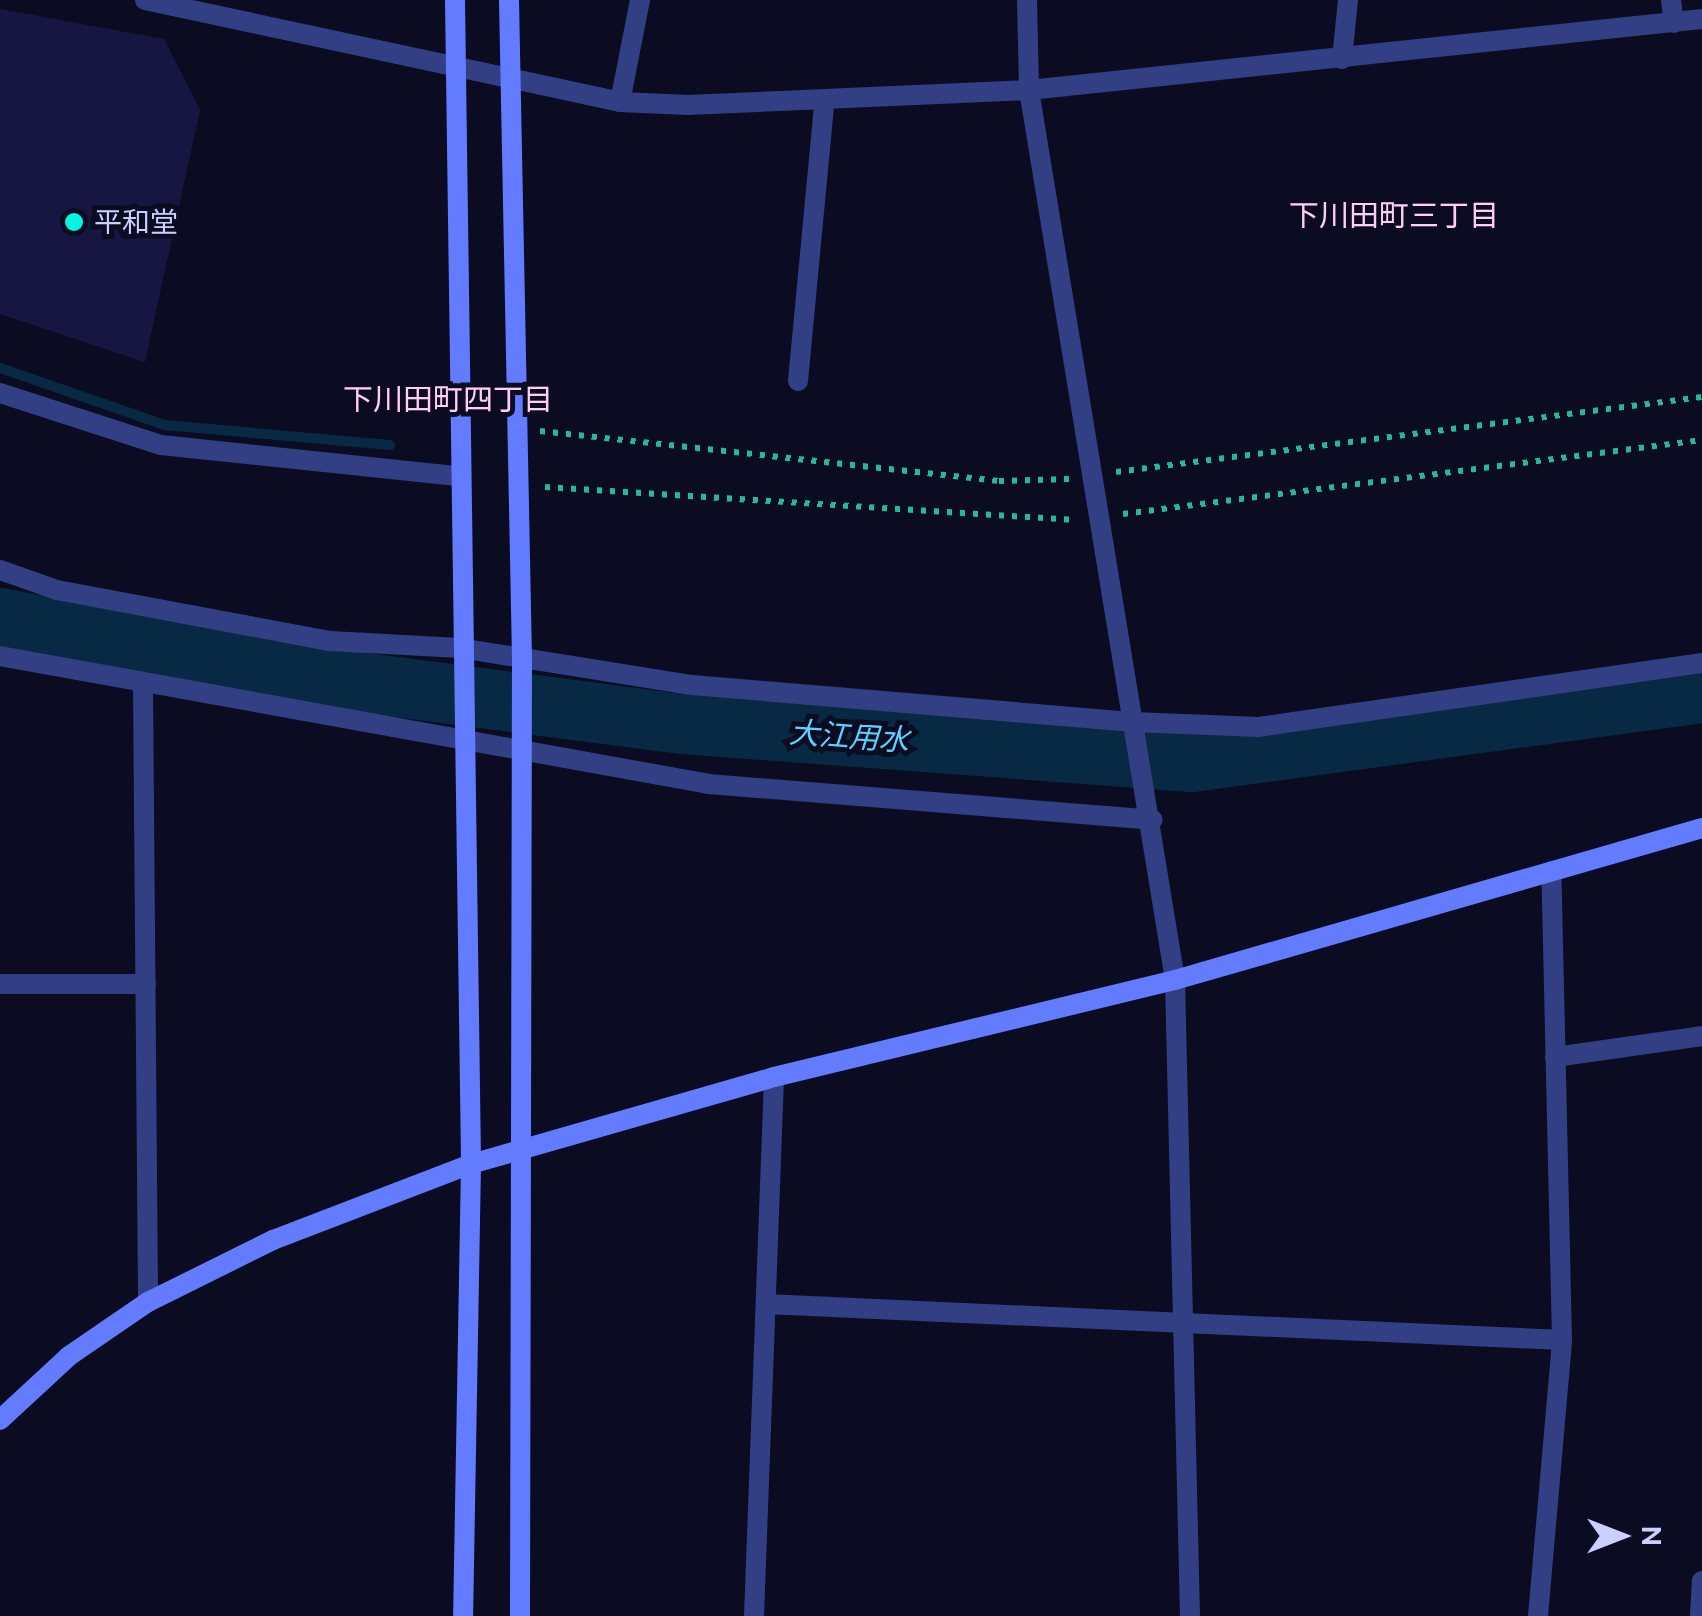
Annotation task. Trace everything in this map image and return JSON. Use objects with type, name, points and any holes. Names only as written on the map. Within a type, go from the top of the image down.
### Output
[{"type":"street","points":[[146,0],[620,102],[824,105],[1029,90],[1702,20]]},
{"type":"street","points":[[454,0],[460,737],[471,1164],[463,1616]]},
{"type":"street","points":[[509,0],[522,662],[524,1148],[520,1616]]},
{"type":"street","points":[[620,102],[640,0]]},
{"type":"street","points":[[1027,0],[1029,90],[1151,810],[1174,980],[1190,1616]]},
{"type":"street","points":[[1342,59],[1348,0]]},
{"type":"street","points":[[1672,0],[1674,23]]},
{"type":"street","points":[[798,381],[824,105]]},
{"type":"street","points":[[0,394],[161,445],[457,476]]},
{"type":"street","points":[[0,570],[57,590],[330,641],[460,653],[692,685],[1135,727],[1258,727],[1702,664]]},
{"type":"street","points":[[0,656],[143,686],[520,747],[709,784],[1151,810]]},
{"type":"street","points":[[143,686],[148,1302]]},
{"type":"street","points":[[0,1420],[68,1356],[148,1302],[273,1240],[471,1164],[774,1077],[1174,980],[1702,828]]},
{"type":"street","points":[[1538,1616],[1562,1340],[1551,872]]},
{"type":"street","points":[[3,987],[146,984]]},
{"type":"street","points":[[1555,1056],[1702,1036]]},
{"type":"street","points":[[754,1616],[774,1077]]},
{"type":"street","points":[[766,1304],[1183,1326],[1562,1340]]},
{"type":"street","points":[[1700,1616],[1702,1581]]},
{"type":"building","points":[[0,9],[164,39],[200,110],[145,362],[0,314]]},
{"type":"waterway","points":[[0,368],[165,425],[390,445]]},
{"type":"waterway","name":"大江用水","points":[[0,618],[304,675],[682,724],[1192,762],[1702,693]]},
{"type":"place","name":"平和堂","points":[[74,222]]},
{"type":"district","name":"下川田町三丁目","points":[[1394,215]]},
{"type":"district","name":"下川田町四丁目","points":[[448,399]]}]
